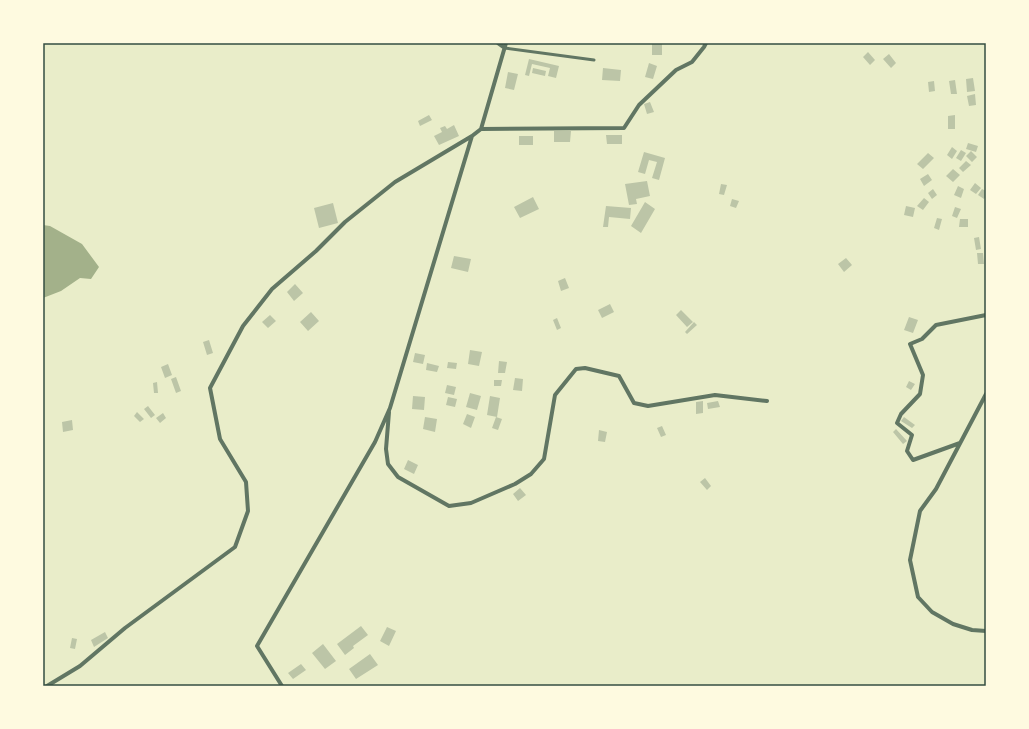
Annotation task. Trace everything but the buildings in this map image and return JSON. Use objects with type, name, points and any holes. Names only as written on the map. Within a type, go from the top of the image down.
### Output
[{"type":"street","points":[[498,43],[505,48]]},
{"type":"street","points":[[47,686],[80,666],[125,628],[235,547],[248,511],[246,482],[220,439],[210,388],[243,326],[272,288],[316,251],[345,222],[395,182],[472,136],[481,128],[506,43]]},
{"type":"street","points":[[481,128],[624,128],[639,105],[676,70],[692,62],[706,43]]},
{"type":"street","points":[[282,686],[257,646],[374,442],[390,408],[472,136]]},
{"type":"street","points":[[960,443],[913,460],[907,451],[912,435],[897,423],[901,414],[920,394],[923,375],[910,344],[922,339],[936,325],[986,314]]},
{"type":"street","points":[[390,408],[386,449],[388,464],[398,477],[449,506],[471,503],[515,484],[531,474],[544,459],[555,395],[576,369],[585,368],[619,376],[634,403],[648,406],[715,395],[767,400]]},
{"type":"street","points":[[986,394],[936,490],[920,511],[910,560],[918,597],[932,612],[953,624],[972,630],[986,631]]},
{"type":"lane","points":[[505,48],[594,60]]},
{"type":"shaded area","points":[[43,225],[50,226],[82,244],[99,267],[91,279],[80,278],[61,291],[43,298]]}]
